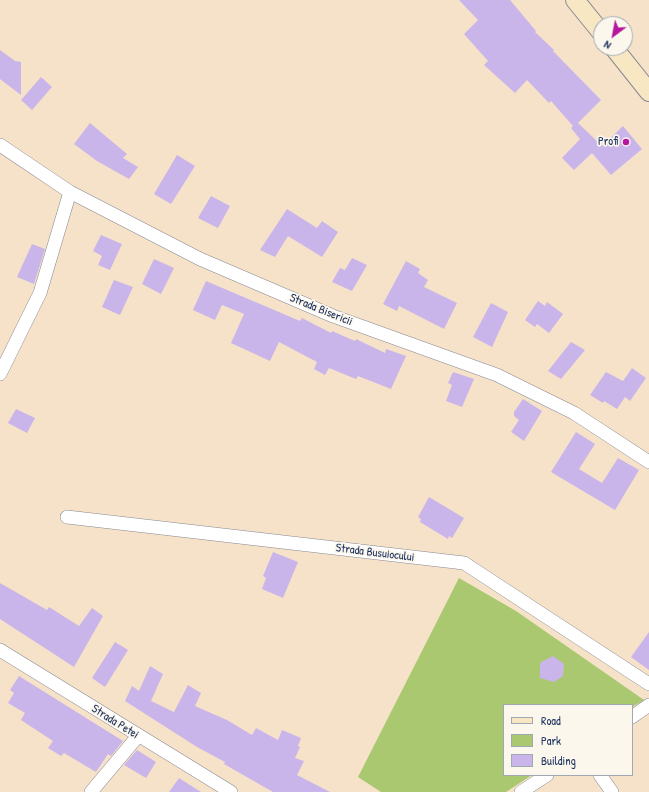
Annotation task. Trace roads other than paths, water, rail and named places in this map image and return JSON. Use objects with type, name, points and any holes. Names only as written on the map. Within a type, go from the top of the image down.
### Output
[{"type":"main road","points":[[575,0],[593,22]]},
{"type":"main road","points":[[620,56],[649,92]]},
{"type":"street","name":"Strada Bisericii","points":[[0,145],[70,192],[200,259],[333,316],[497,374],[574,413],[649,462]]},
{"type":"street","points":[[0,374],[40,294],[70,192]]},
{"type":"street","name":"Strada Busuiocului","points":[[67,517],[464,563],[649,684]]},
{"type":"street","name":"Strada Petei","points":[[0,650],[231,792]]},
{"type":"street","points":[[633,716],[649,705]]},
{"type":"street","points":[[91,792],[138,736]]},
{"type":"street","points":[[522,792],[546,776]]},
{"type":"street","points":[[601,776],[612,792]]},
{"type":"place","name":"Profi","points":[[626,142]]}]
